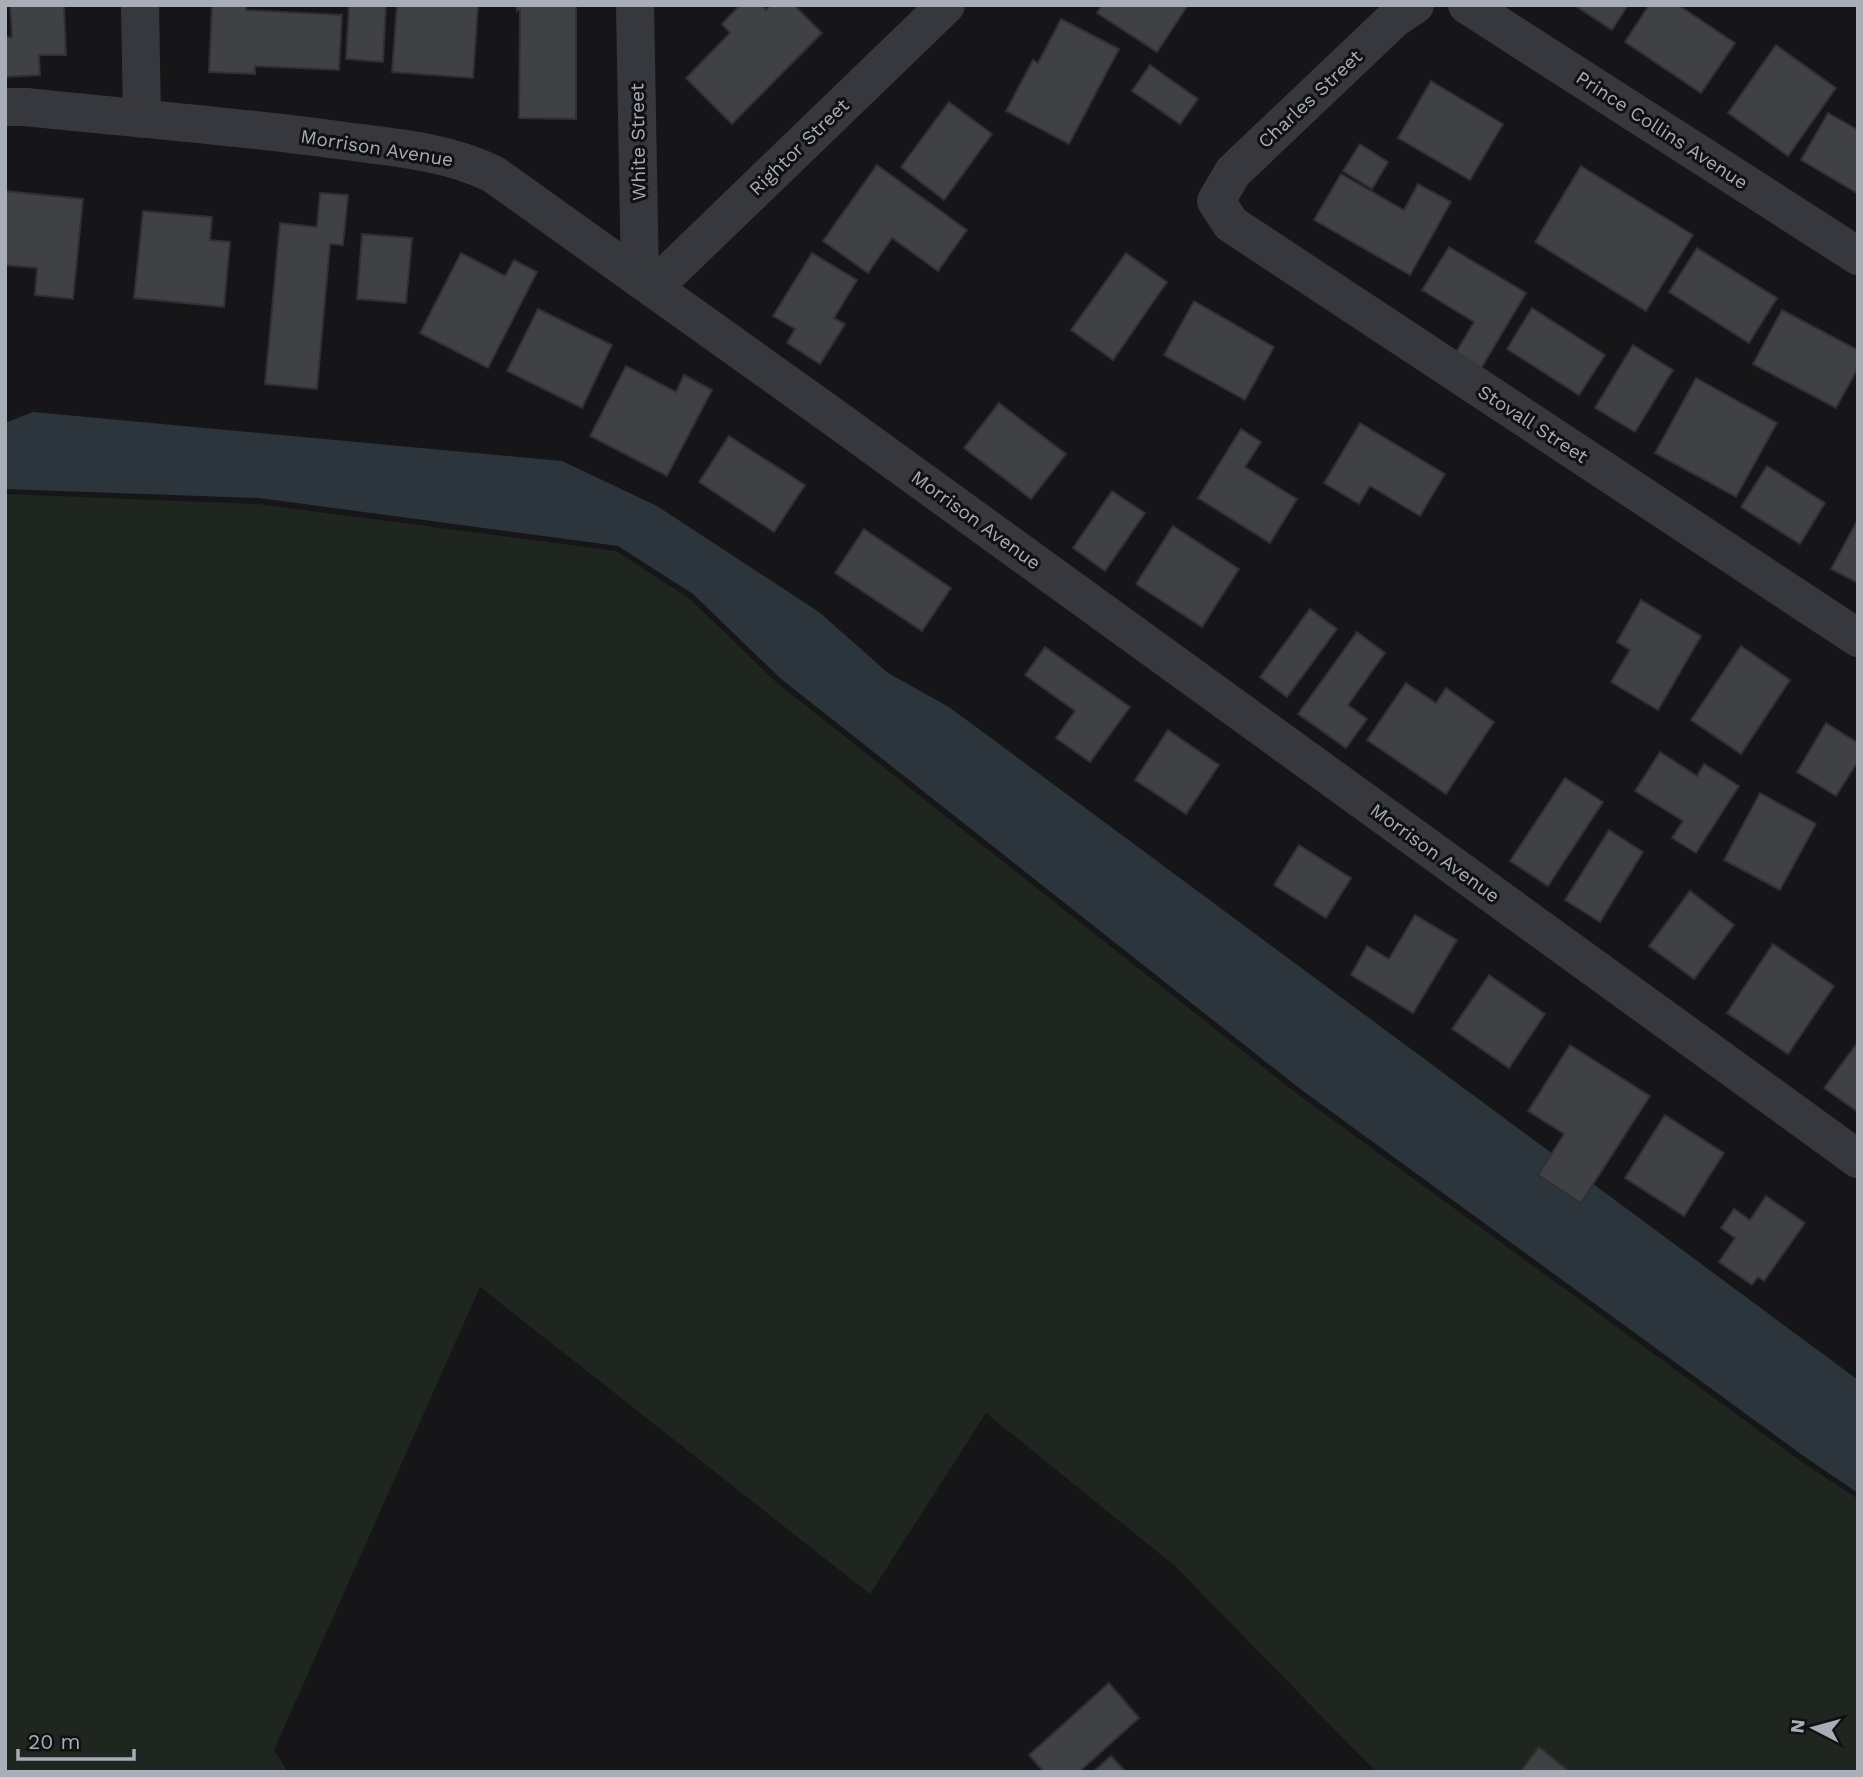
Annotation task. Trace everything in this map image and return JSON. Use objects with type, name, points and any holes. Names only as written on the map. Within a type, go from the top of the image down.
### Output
[{"type":"street","points":[[140,5],[142,119]]},
{"type":"street","name":"White Street","points":[[635,5],[646,283]]},
{"type":"street","name":"Rightor Street","points":[[646,283],[946,5]]},
{"type":"street","name":"Charles Street","points":[[1216,201],[1233,172],[1394,19],[1415,5]]},
{"type":"street","name":"Prince Collins Avenue","points":[[1467,5],[1858,256]]},
{"type":"street","name":"Morrison Avenue","points":[[5,107],[317,137],[418,151],[471,164],[494,174],[1858,1159]]},
{"type":"street","name":"Stovall Street","points":[[1216,201],[1231,224],[1858,638]]},
{"type":"shaded area","points":[[33,412],[562,461],[657,506],[819,612],[888,673],[949,707],[1858,1380],[1858,1493],[1299,1088],[780,678],[693,594],[618,546],[259,498],[5,489],[5,423]]},
{"type":"shaded area","points":[[5,494],[258,504],[616,551],[690,599],[777,683],[1296,1093],[1802,1462],[1858,1499],[1858,1772],[1376,1772],[1175,1566],[986,1413],[870,1594],[480,1287],[274,1750],[288,1772],[5,1772]]},
{"type":"building","points":[[10,5],[64,5],[66,55],[39,55],[40,75],[5,77],[5,37],[12,37]]},
{"type":"building","points":[[212,5],[246,5],[246,10],[342,15],[339,70],[255,66],[255,74],[209,72]]},
{"type":"building","points":[[349,5],[386,5],[383,62],[346,59]]},
{"type":"building","points":[[397,5],[478,5],[473,78],[392,72]]},
{"type":"building","points":[[517,5],[576,5],[576,119],[519,118],[520,10],[517,11]]},
{"type":"building","points":[[740,5],[761,5],[766,10],[771,5],[794,5],[822,33],[732,124],[686,78],[730,33],[722,24]]},
{"type":"building","points":[[1102,5],[1188,5],[1157,52],[1097,13]]},
{"type":"building","points":[[1574,5],[1628,5],[1612,30]]},
{"type":"building","points":[[1649,5],[1678,5],[1735,43],[1701,93],[1625,42]]},
{"type":"building","points":[[1061,19],[1119,49],[1069,144],[1006,111],[1033,60],[1038,63]]},
{"type":"building","points":[[1776,45],[1836,88],[1788,156],[1728,113]]},
{"type":"building","points":[[1150,65],[1198,99],[1180,124],[1132,91]]},
{"type":"building","points":[[1431,81],[1503,124],[1470,180],[1398,138]]},
{"type":"building","points":[[949,102],[992,134],[944,200],[901,167]]},
{"type":"building","points":[[1828,113],[1858,130],[1857,193],[1801,160]]},
{"type":"building","points":[[1360,144],[1388,162],[1372,189],[1343,171]]},
{"type":"building","points":[[877,165],[967,230],[938,271],[892,238],[868,273],[823,241]]},
{"type":"building","points":[[1581,166],[1693,235],[1646,311],[1535,242]]},
{"type":"building","points":[[1341,174],[1404,210],[1418,184],[1451,202],[1410,275],[1314,220]]},
{"type":"building","points":[[5,191],[83,199],[73,299],[35,295],[37,268],[5,265]]},
{"type":"building","points":[[320,193],[348,195],[343,245],[330,244],[317,389],[265,384],[280,223],[317,227]]},
{"type":"building","points":[[143,211],[212,217],[210,240],[230,242],[224,307],[134,298]]},
{"type":"building","points":[[362,234],[412,238],[406,303],[357,299]]},
{"type":"building","points":[[1449,247],[1526,293],[1480,370],[1455,354],[1474,322],[1422,290]]},
{"type":"building","points":[[1697,248],[1777,298],[1749,343],[1669,292]]},
{"type":"building","points":[[461,253],[505,276],[514,260],[537,272],[488,368],[420,333]]},
{"type":"building","points":[[812,253],[857,280],[834,318],[845,324],[820,364],[787,343],[795,329],[773,316]]},
{"type":"building","points":[[1126,253],[1167,282],[1113,360],[1071,330]]},
{"type":"building","points":[[1194,301],[1274,347],[1245,400],[1164,355]]},
{"type":"building","points":[[1532,308],[1605,355],[1579,395],[1507,349]]},
{"type":"building","points":[[538,309],[612,345],[582,408],[507,371]]},
{"type":"building","points":[[1782,310],[1858,350],[1858,368],[1836,408],[1753,364]]},
{"type":"building","points":[[1633,345],[1673,370],[1635,432],[1595,408]]},
{"type":"building","points":[[626,366],[676,392],[684,375],[712,390],[667,476],[590,436]]},
{"type":"building","points":[[1696,378],[1777,423],[1736,497],[1655,453]]},
{"type":"building","points":[[999,403],[1066,454],[1031,499],[964,448]]},
{"type":"building","points":[[1360,423],[1445,474],[1420,516],[1370,486],[1359,504],[1324,483]]},
{"type":"building","points":[[1241,429],[1261,442],[1245,467],[1297,499],[1270,543],[1198,498]]},
{"type":"building","points":[[729,436],[805,485],[774,532],[699,482]]},
{"type":"building","points":[[1767,466],[1825,503],[1800,544],[1741,507]]},
{"type":"building","points":[[1112,491],[1145,513],[1105,571],[1073,548]]},
{"type":"building","points":[[1858,519],[1858,583],[1831,569]]},
{"type":"building","points":[[1173,526],[1239,569],[1202,627],[1136,584]]},
{"type":"building","points":[[864,529],[951,588],[922,631],[835,573]]},
{"type":"building","points":[[1641,600],[1701,636],[1658,710],[1611,682],[1630,650],[1617,642]]},
{"type":"building","points":[[1310,609],[1337,629],[1287,697],[1260,677]]},
{"type":"building","points":[[1357,632],[1385,653],[1348,705],[1367,719],[1346,748],[1298,714]]},
{"type":"building","points":[[1741,646],[1790,680],[1741,754],[1691,720]]},
{"type":"building","points":[[1045,647],[1130,707],[1090,762],[1056,738],[1075,711],[1025,675]]},
{"type":"building","points":[[1406,683],[1436,703],[1446,688],[1494,722],[1446,794],[1367,740]]},
{"type":"building","points":[[1826,723],[1858,743],[1858,761],[1836,796],[1797,772]]},
{"type":"building","points":[[1168,730],[1219,765],[1186,814],[1135,780]]},
{"type":"building","points":[[1660,752],[1697,776],[1704,764],[1739,786],[1696,853],[1672,838],[1683,821],[1635,791]]},
{"type":"building","points":[[1565,778],[1603,802],[1548,886],[1510,861]]},
{"type":"building","points":[[1760,793],[1816,824],[1780,890],[1724,860]]},
{"type":"building","points":[[1609,830],[1643,852],[1600,922],[1565,900]]},
{"type":"building","points":[[1299,845],[1351,878],[1326,918],[1274,885]]},
{"type":"building","points":[[1690,891],[1734,925],[1694,979],[1649,946]]},
{"type":"building","points":[[1415,915],[1457,940],[1413,1013],[1351,975],[1367,946],[1389,959]]},
{"type":"building","points":[[1773,944],[1834,986],[1788,1054],[1727,1013]]},
{"type":"building","points":[[1489,975],[1545,1014],[1509,1068],[1452,1029]]},
{"type":"building","points":[[1858,1042],[1858,1112],[1824,1088]]},
{"type":"building","points":[[1570,1045],[1650,1096],[1581,1203],[1538,1175],[1564,1134],[1528,1111]]},
{"type":"building","points":[[1665,1115],[1724,1153],[1684,1216],[1625,1178]]},
{"type":"building","points":[[1766,1196],[1805,1223],[1764,1281],[1758,1277],[1752,1285],[1719,1262],[1735,1238],[1721,1228],[1734,1209],[1750,1220]]},
{"type":"building","points":[[1109,1683],[1139,1718],[1079,1772],[1044,1772],[1029,1755]]},
{"type":"building","points":[[1539,1747],[1570,1772],[1520,1772]]},
{"type":"building","points":[[1111,1756],[1126,1772],[1093,1772]]}]
